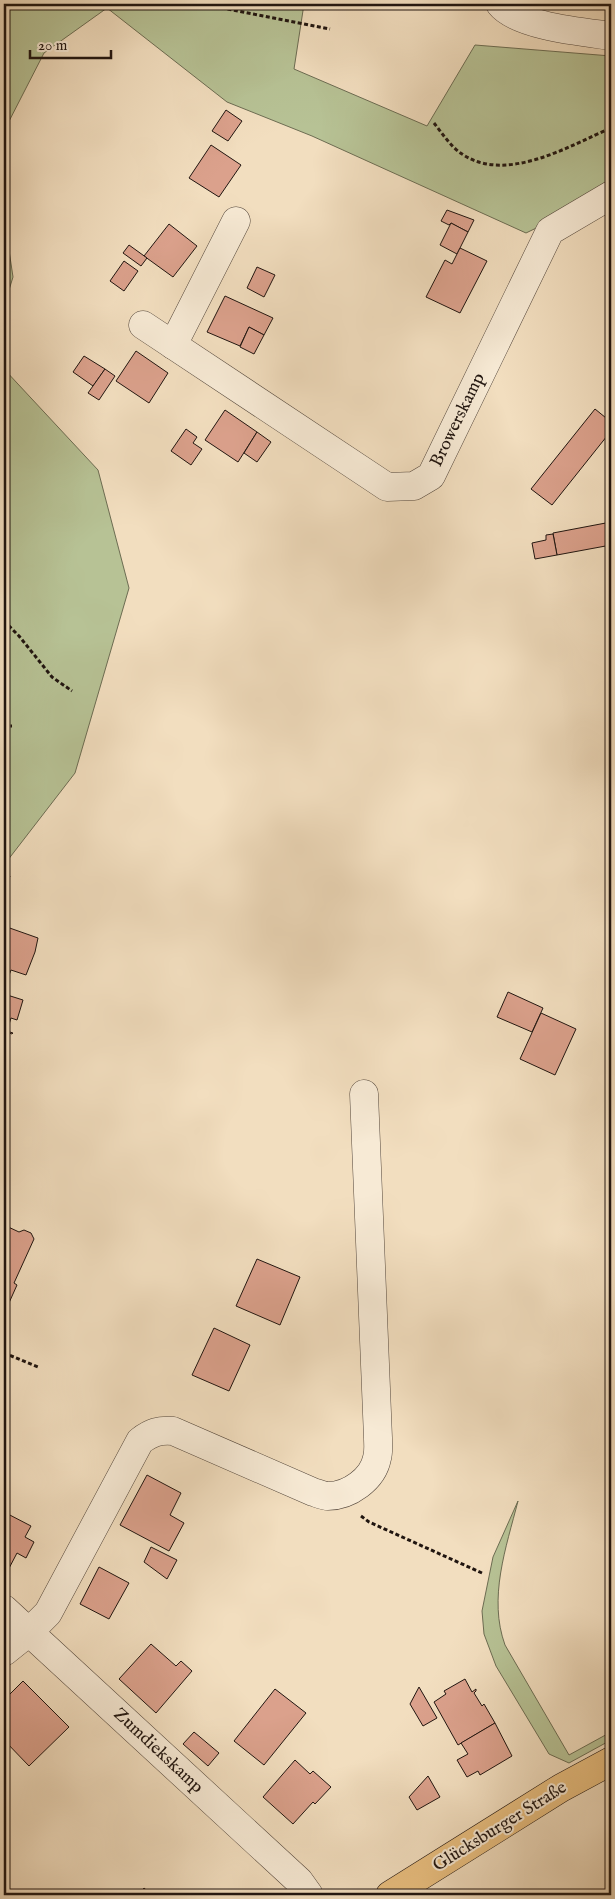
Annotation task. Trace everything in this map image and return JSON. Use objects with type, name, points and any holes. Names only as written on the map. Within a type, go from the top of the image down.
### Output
[{"type":"main road","name":"Glücksburger Straße","points":[[390,1895],[561,1788],[611,1761]]},
{"type":"street","points":[[500,4],[505,10],[528,21],[611,36]]},
{"type":"street","name":"Browerskamp","points":[[143,325],[387,487],[414,486],[431,476],[550,231],[611,195]]},
{"type":"street","points":[[173,345],[236,221]]},
{"type":"street","points":[[4,1652],[29,1632],[48,1612],[140,1440],[151,1433],[160,1430],[173,1431],[313,1492],[327,1496],[358,1486],[370,1474],[378,1458],[378,1438],[364,1094]]},
{"type":"street","name":"Zumdiekskamp","points":[[4,1609],[299,1881],[309,1895]]},
{"type":"path","points":[[4,6],[10,4]]},
{"type":"path","points":[[202,4],[330,29]]},
{"type":"path","points":[[434,123],[461,154],[481,164],[501,166],[531,161],[611,128]]},
{"type":"path","points":[[4,622],[19,636],[52,676],[72,691]]},
{"type":"path","points":[[4,726],[12,726]]},
{"type":"path","points":[[4,1353],[38,1368]]},
{"type":"path","points":[[350,1490],[362,1517],[369,1522],[482,1573]]},
{"type":"green space","points":[[4,4],[304,4],[294,69],[427,126],[475,45],[611,56],[611,189],[596,199],[526,233],[312,136],[227,102],[107,8],[44,53],[4,131]]},
{"type":"green space","points":[[4,217],[13,277],[4,306]]},
{"type":"green space","points":[[4,369],[98,470],[129,588],[75,773],[4,865]]},
{"type":"green space","points":[[518,1501],[504,1555],[498,1591],[500,1627],[505,1645],[569,1755],[611,1732],[611,1740],[569,1763],[549,1754],[496,1666],[484,1634],[482,1611],[493,1557]]},
{"type":"building","points":[[226,110],[242,121],[228,141],[212,131]]},
{"type":"building","points":[[211,145],[241,165],[219,197],[189,178]]},
{"type":"building","points":[[447,210],[474,220],[468,232],[451,223],[449,225],[441,221]]},
{"type":"building","points":[[451,223],[468,232],[457,254],[440,245]]},
{"type":"building","points":[[169,224],[197,246],[173,277],[144,256]]},
{"type":"building","points":[[129,245],[147,258],[141,266],[123,253]]},
{"type":"building","points":[[460,248],[487,261],[460,313],[426,297],[445,260],[452,264]]},
{"type":"building","points":[[124,261],[138,271],[124,291],[110,281]]},
{"type":"building","points":[[257,267],[275,275],[264,297],[247,288]]},
{"type":"building","points":[[225,296],[273,318],[264,335],[249,327],[240,346],[207,332]]},
{"type":"building","points":[[249,327],[264,335],[254,354],[240,347]]},
{"type":"building","points":[[136,351],[168,373],[149,403],[116,381]]},
{"type":"building","points":[[84,356],[105,369],[93,386],[73,372]]},
{"type":"building","points":[[105,369],[115,376],[99,400],[88,393]]},
{"type":"building","points":[[595,409],[611,422],[611,431],[552,505],[531,489]]},
{"type":"building","points":[[225,410],[257,432],[238,462],[205,440]]},
{"type":"building","points":[[186,429],[197,437],[193,443],[202,449],[191,465],[171,451]]},
{"type":"building","points":[[257,432],[271,442],[257,462],[244,453]]},
{"type":"building","points":[[611,522],[611,545],[557,555],[553,533]]},
{"type":"building","points":[[553,534],[557,555],[535,559],[532,543],[546,540],[546,535]]},
{"type":"building","points":[[4,874],[10,876],[4,894]]},
{"type":"building","points":[[4,926],[38,938],[26,975],[11,970],[8,978],[4,977]]},
{"type":"building","points":[[508,992],[543,1008],[532,1032],[497,1017]]},
{"type":"building","points":[[4,994],[23,1000],[17,1020],[11,1018],[7,1031],[12,1034],[4,1031]]},
{"type":"building","points":[[541,1013],[576,1029],[555,1075],[520,1059]]},
{"type":"building","points":[[4,1225],[19,1232],[24,1230],[31,1233],[34,1239],[14,1283],[17,1285],[4,1314]]},
{"type":"building","points":[[257,1259],[300,1277],[280,1325],[236,1306]]},
{"type":"building","points":[[214,1328],[250,1345],[229,1391],[192,1375]]},
{"type":"building","points":[[147,1475],[181,1493],[170,1515],[184,1523],[169,1551],[120,1525]]},
{"type":"building","points":[[4,1512],[31,1526],[25,1537],[34,1542],[26,1558],[17,1553],[6,1574],[4,1573]]},
{"type":"building","points":[[151,1547],[177,1560],[167,1579],[144,1562]]},
{"type":"building","points":[[99,1567],[129,1583],[109,1619],[80,1604]]},
{"type":"building","points":[[151,1644],[176,1666],[181,1661],[192,1671],[156,1713],[119,1679]]},
{"type":"building","points":[[465,1679],[472,1692],[476,1689],[474,1693],[482,1706],[484,1704],[495,1723],[458,1745],[434,1702],[446,1694],[444,1691]]},
{"type":"building","points":[[23,1681],[69,1727],[29,1766],[4,1740],[4,1700]]},
{"type":"building","points":[[419,1687],[437,1718],[423,1726],[410,1704]]},
{"type":"building","points":[[275,1689],[306,1713],[264,1765],[234,1741]]},
{"type":"building","points":[[495,1723],[512,1756],[480,1775],[478,1771],[467,1777],[457,1760],[468,1754],[461,1743]]},
{"type":"building","points":[[194,1732],[219,1753],[208,1766],[183,1744]]},
{"type":"building","points":[[295,1760],[310,1774],[313,1771],[331,1787],[315,1804],[313,1802],[293,1824],[263,1797]]},
{"type":"building","points":[[428,1776],[440,1797],[417,1810],[409,1797]]},
{"type":"building","points":[[144,1888],[152,1895],[138,1895]]}]
